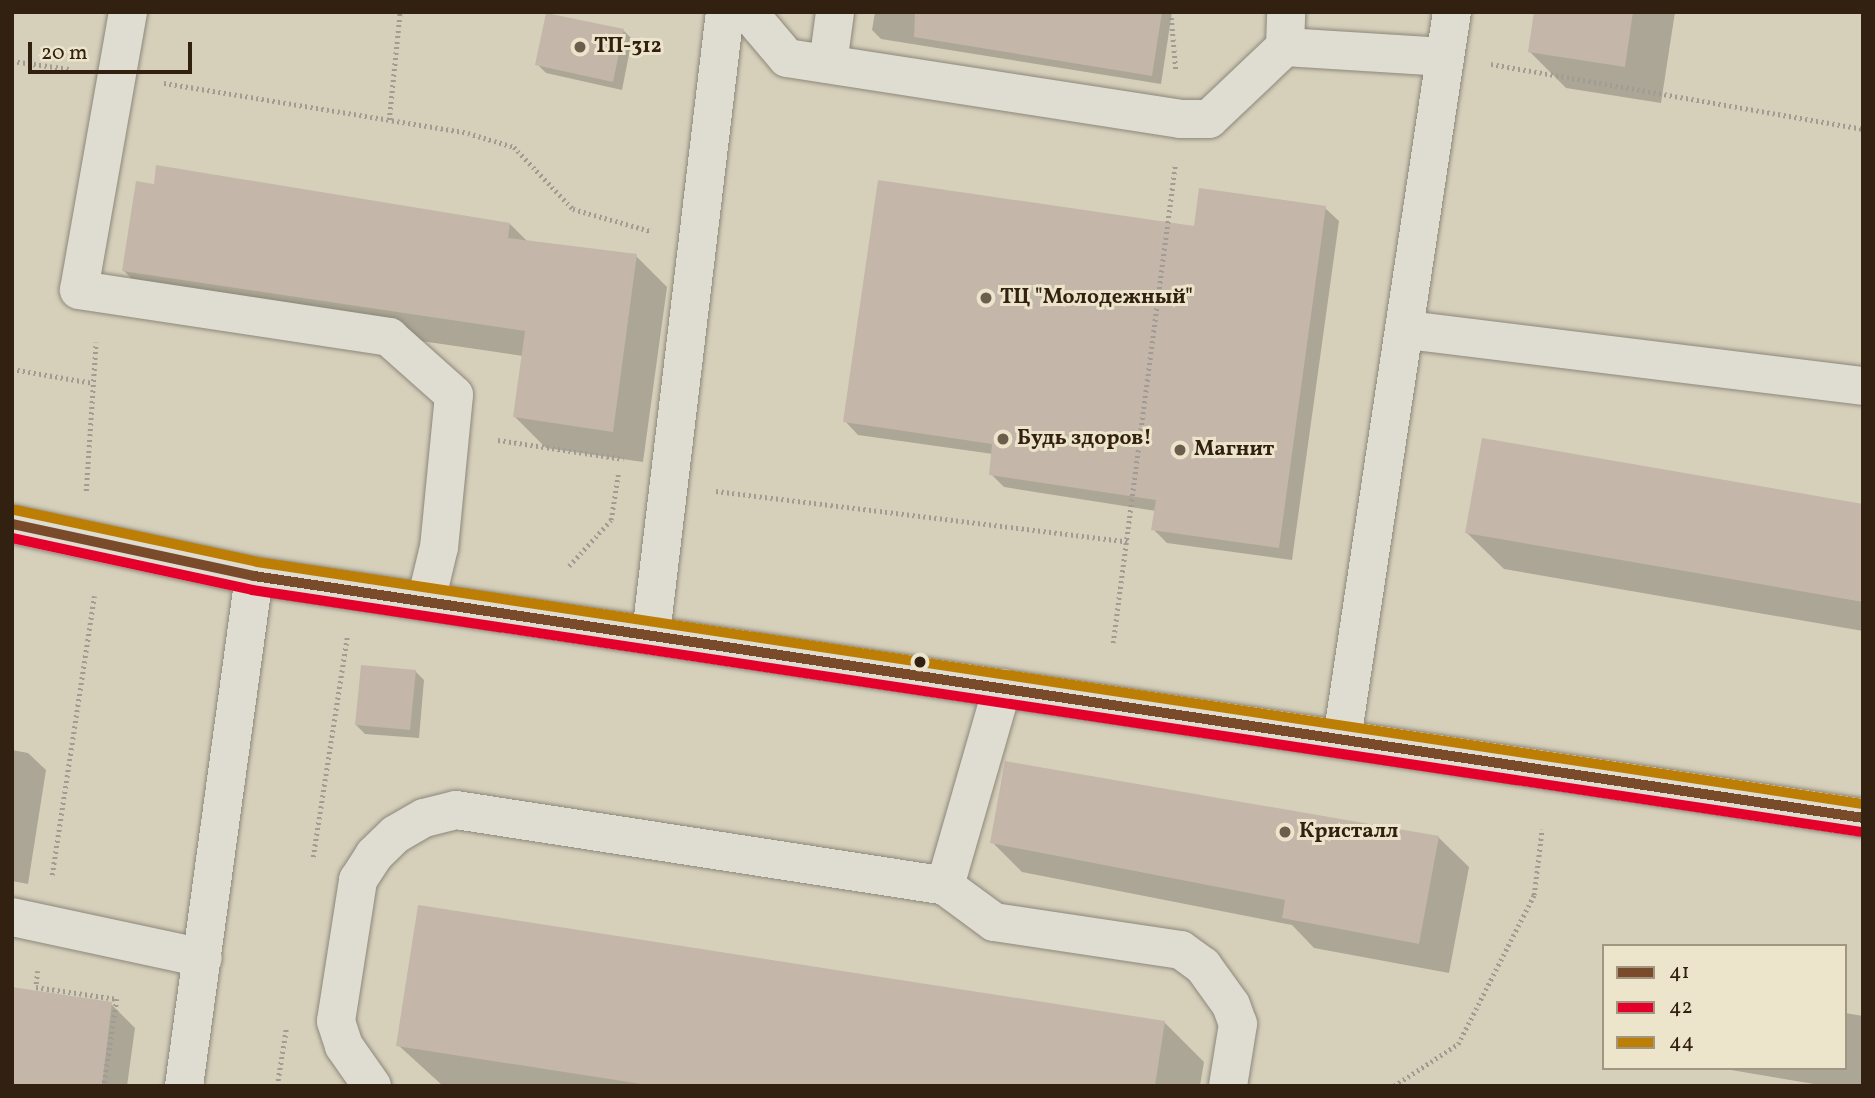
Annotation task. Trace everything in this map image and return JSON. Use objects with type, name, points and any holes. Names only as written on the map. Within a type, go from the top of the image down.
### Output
[{"type":"street","points":[[128,12],[79,290],[389,337],[454,395],[439,547],[426,601]]},
{"type":"street","points":[[651,634],[725,12]]},
{"type":"street","points":[[748,12],[787,58],[1180,119],[1209,119],[1286,30],[1445,57]]},
{"type":"street","points":[[828,64],[835,12]]},
{"type":"street","points":[[1342,739],[1407,330],[1452,12]]},
{"type":"street","points":[[1407,330],[1863,386]]},
{"type":"street","points":[[12,524],[254,576],[1863,818]]},
{"type":"street","points":[[184,1086],[254,576]]},
{"type":"street","points":[[945,886],[1002,688]]},
{"type":"street","points":[[372,1086],[344,1046],[336,1021],[358,880],[374,855],[396,834],[424,818],[456,810],[945,886],[994,922],[1181,950],[1203,966],[1222,987],[1238,1024],[1228,1086]]},
{"type":"street","points":[[28,921],[203,958]]},
{"type":"path","points":[[388,120],[400,12]]},
{"type":"path","points":[[1113,643],[1129,542],[1180,119],[1171,12]]},
{"type":"path","points":[[1445,57],[1863,129]]},
{"type":"path","points":[[12,61],[117,75],[468,133],[514,147],[573,209],[650,231],[697,237]]},
{"type":"path","points":[[648,244],[650,231]]},
{"type":"path","points":[[85,494],[100,293]]},
{"type":"path","points":[[12,369],[93,383]]},
{"type":"path","points":[[492,439],[620,457],[669,485],[1129,542]]},
{"type":"path","points":[[569,566],[611,520],[622,443]]},
{"type":"path","points":[[94,596],[28,921],[36,987],[117,999],[104,1086]]},
{"type":"path","points":[[1394,1086],[1458,1044],[1534,895],[1542,829]]},
{"type":"building","points":[[915,12],[1162,12],[1152,76],[914,37]]},
{"type":"building","points":[[1534,12],[1633,12],[1625,67],[1528,52]]},
{"type":"building","name":"ТП-312","points":[[546,13],[624,29],[613,82],[535,65]]},
{"type":"building","points":[[156,165],[510,223],[508,238],[637,254],[613,432],[513,417],[525,331],[122,271],[136,181],[154,184]]},
{"type":"building","points":[[878,180],[1194,226],[1199,188],[1326,206],[1279,548],[1151,530],[1156,500],[989,475],[992,444],[843,422]]},
{"type":"building","points":[[1482,438],[1863,504],[1863,602],[1465,533]]},
{"type":"building","points":[[361,665],[416,670],[410,730],[355,725]]},
{"type":"building","points":[[1005,761],[1439,836],[1419,944],[1282,918],[1285,900],[990,843]]},
{"type":"building","points":[[418,905],[1165,1021],[1155,1086],[654,1086],[396,1046]]},
{"type":"building","points":[[12,987],[112,1002],[102,1086],[12,1086]]},
{"type":"transit line","name":"44","points":[[15,510],[257,562],[1863,804]]},
{"type":"transit line","name":"41","points":[[12,524],[254,576],[1863,818]]},
{"type":"transit line","name":"42","points":[[12,538],[252,590],[1861,832]]},
{"type":"place","name":"ТП-312","points":[[580,47]]},
{"type":"place","name":"ТЦ \"Молодежный\"","points":[[986,298]]},
{"type":"place","name":"Будь здоров!","points":[[1003,439]]},
{"type":"place","name":"Магнит","points":[[1180,450]]},
{"type":"place","name":"Кристалл","points":[[1285,832]]}]
